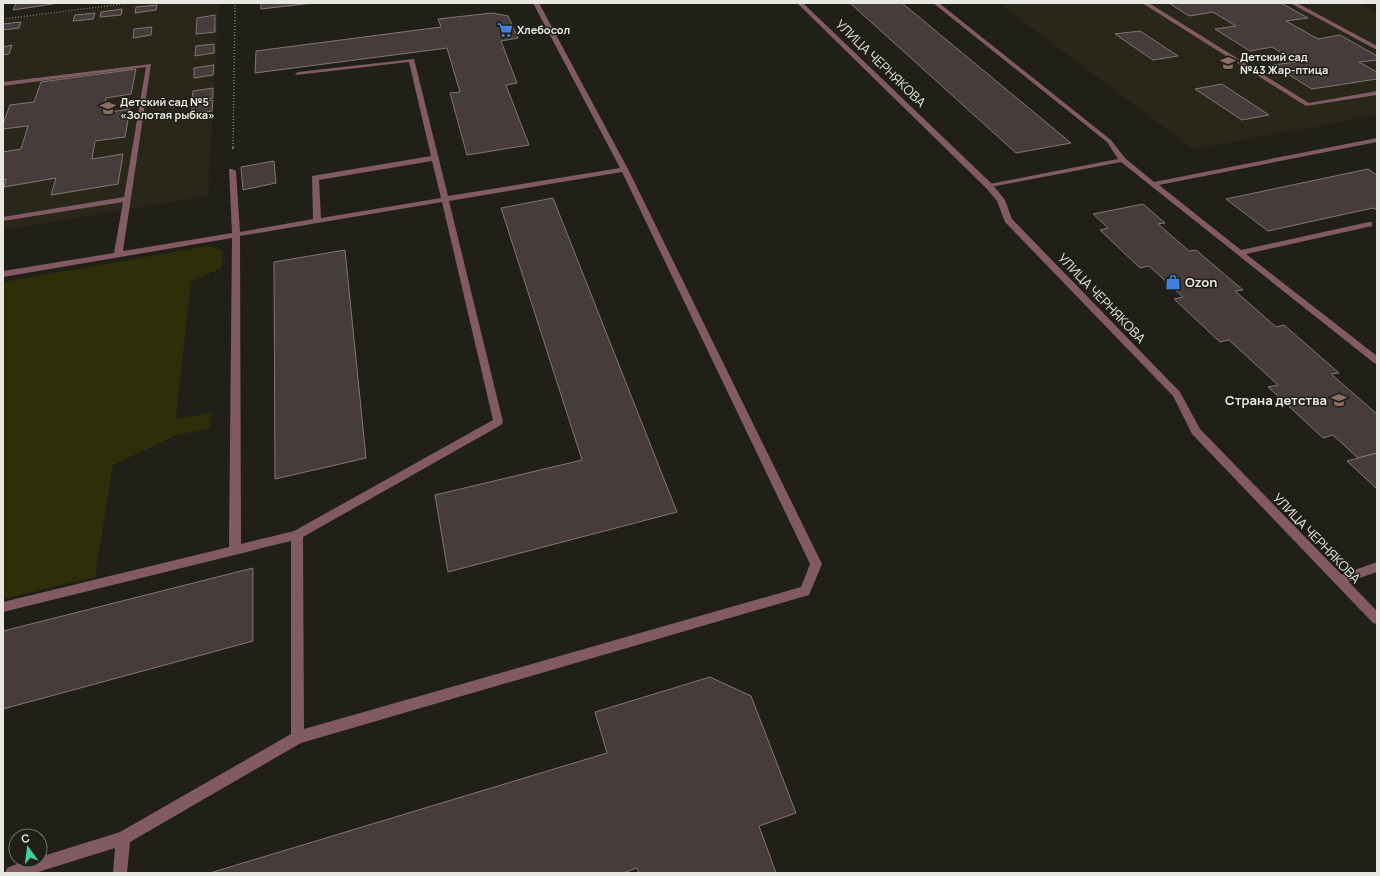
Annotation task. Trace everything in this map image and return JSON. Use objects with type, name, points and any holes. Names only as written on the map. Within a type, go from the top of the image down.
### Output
[{"type":"street","points":[[12,873],[123,838],[298,737],[805,591],[816,564],[624,169],[536,3]]},
{"type":"street","name":"УЛИЦА ЧЕРНЯКОВА","points":[[800,3],[989,186],[1001,200],[1008,220],[1177,394],[1196,431],[1377,619]]},
{"type":"street","points":[[936,3],[1109,140],[1122,160],[1377,361]]},
{"type":"street","points":[[1145,3],[1308,105],[1376,94]]},
{"type":"street","points":[[1293,3],[1377,48]]},
{"type":"street","points":[[3,607],[297,535],[498,422],[412,60],[298,74]]},
{"type":"street","points":[[3,84],[149,65],[118,255]]},
{"type":"street","points":[[1153,184],[1375,142]]},
{"type":"street","points":[[317,221],[315,178],[435,158]]},
{"type":"street","points":[[989,186],[1122,160]]},
{"type":"street","points":[[3,274],[624,169]]},
{"type":"street","points":[[232,171],[236,235],[236,550]]},
{"type":"street","points":[[3,219],[126,199]]},
{"type":"street","points":[[1239,252],[1369,224]]},
{"type":"street","points":[[297,535],[298,737]]},
{"type":"street","points":[[1339,580],[1377,567]]},
{"type":"street","points":[[120,873],[123,838]]},
{"type":"path","points":[[3,19],[131,3]]},
{"type":"path","points":[[232,171],[236,3]]},
{"type":"shaded area","name":"Детский сад №5 «Золотая рыбка»","points":[[143,3],[219,3],[208,196],[3,230],[3,20]]},
{"type":"shaded area","name":"Детский сад №43 Жар-птица","points":[[1015,3],[1360,3],[1377,12],[1377,115],[1193,149],[1001,5]]},
{"type":"green space","points":[[208,246],[222,250],[222,268],[191,281],[176,419],[211,413],[210,428],[177,435],[113,465],[95,577],[3,599],[3,282]]},
{"type":"building","points":[[16,3],[59,3],[13,10]]},
{"type":"building","points":[[261,3],[313,3],[261,9]]},
{"type":"building","points":[[850,3],[902,3],[1071,143],[1016,153]]},
{"type":"building","points":[[1169,3],[1281,3],[1308,18],[1286,21],[1318,39],[1340,35],[1377,56],[1377,60],[1359,62],[1377,72],[1377,79],[1312,89],[1273,65],[1296,62],[1272,47],[1250,51],[1215,29],[1236,26],[1213,12],[1189,16]]},
{"type":"building","points":[[157,5],[156,10],[135,13],[136,7]]},
{"type":"building","points":[[122,9],[121,15],[100,17],[101,12]]},
{"type":"building","points":[[95,13],[93,19],[73,21],[75,15]]},
{"type":"building","points":[[492,13],[508,16],[518,38],[501,41],[517,83],[506,85],[529,145],[467,155],[450,93],[460,92],[447,48],[255,73],[256,51],[441,27],[438,19]]},
{"type":"building","points":[[215,15],[215,32],[196,34],[197,18]]},
{"type":"building","points":[[21,22],[19,28],[3,30],[3,24]]},
{"type":"building","points":[[152,27],[151,35],[133,38],[134,29]]},
{"type":"building","points":[[1140,31],[1178,56],[1153,60],[1115,34]]},
{"type":"building","points":[[214,44],[214,53],[195,56],[196,46]]},
{"type":"building","points":[[12,45],[9,54],[3,55],[3,47]]},
{"type":"building","points":[[214,65],[213,75],[194,78],[194,68]]},
{"type":"building","points":[[136,69],[131,94],[106,98],[103,113],[130,109],[125,137],[95,141],[92,159],[123,154],[118,184],[51,195],[56,178],[4,187],[6,179],[3,180],[3,152],[21,149],[28,126],[3,129],[3,124],[10,105],[34,102],[41,82]]},
{"type":"building","points":[[1222,84],[1269,115],[1242,120],[1195,89]]},
{"type":"building","points":[[213,88],[213,98],[192,101],[193,91]]},
{"type":"building","points":[[213,100],[212,111],[192,115],[192,103]]},
{"type":"building","points":[[274,161],[276,183],[243,190],[241,167]]},
{"type":"building","points":[[1368,169],[1377,175],[1377,210],[1373,208],[1268,231],[1226,199]]},
{"type":"building","points":[[553,198],[677,512],[448,572],[435,495],[582,460],[501,208]]},
{"type":"building","points":[[1143,204],[1165,223],[1158,224],[1189,251],[1196,250],[1243,290],[1235,291],[1276,327],[1284,325],[1339,373],[1331,374],[1377,414],[1377,453],[1358,458],[1333,435],[1323,438],[1268,387],[1278,385],[1229,340],[1220,342],[1174,299],[1183,297],[1149,266],[1140,268],[1100,230],[1108,228],[1093,214]]},
{"type":"building","points":[[345,250],[366,458],[275,479],[274,262]]},
{"type":"building","points":[[1377,453],[1377,489],[1347,461]]},
{"type":"building","points":[[253,568],[253,641],[3,709],[3,631]]},
{"type":"building","points":[[710,677],[751,696],[796,813],[759,826],[776,873],[639,873],[637,868],[623,873],[210,873],[607,753],[595,712]]},
{"type":"place","name":"Хлебосол","points":[[505,30]]},
{"type":"place","name":"Детский сад №43 Жар-птица","points":[[1228,63]]},
{"type":"place","name":"Детский сад №5 «Золотая рыбка»","points":[[108,108]]},
{"type":"place","name":"Ozon","points":[[1173,282]]},
{"type":"place","name":"Страна детства","points":[[1339,400]]}]
